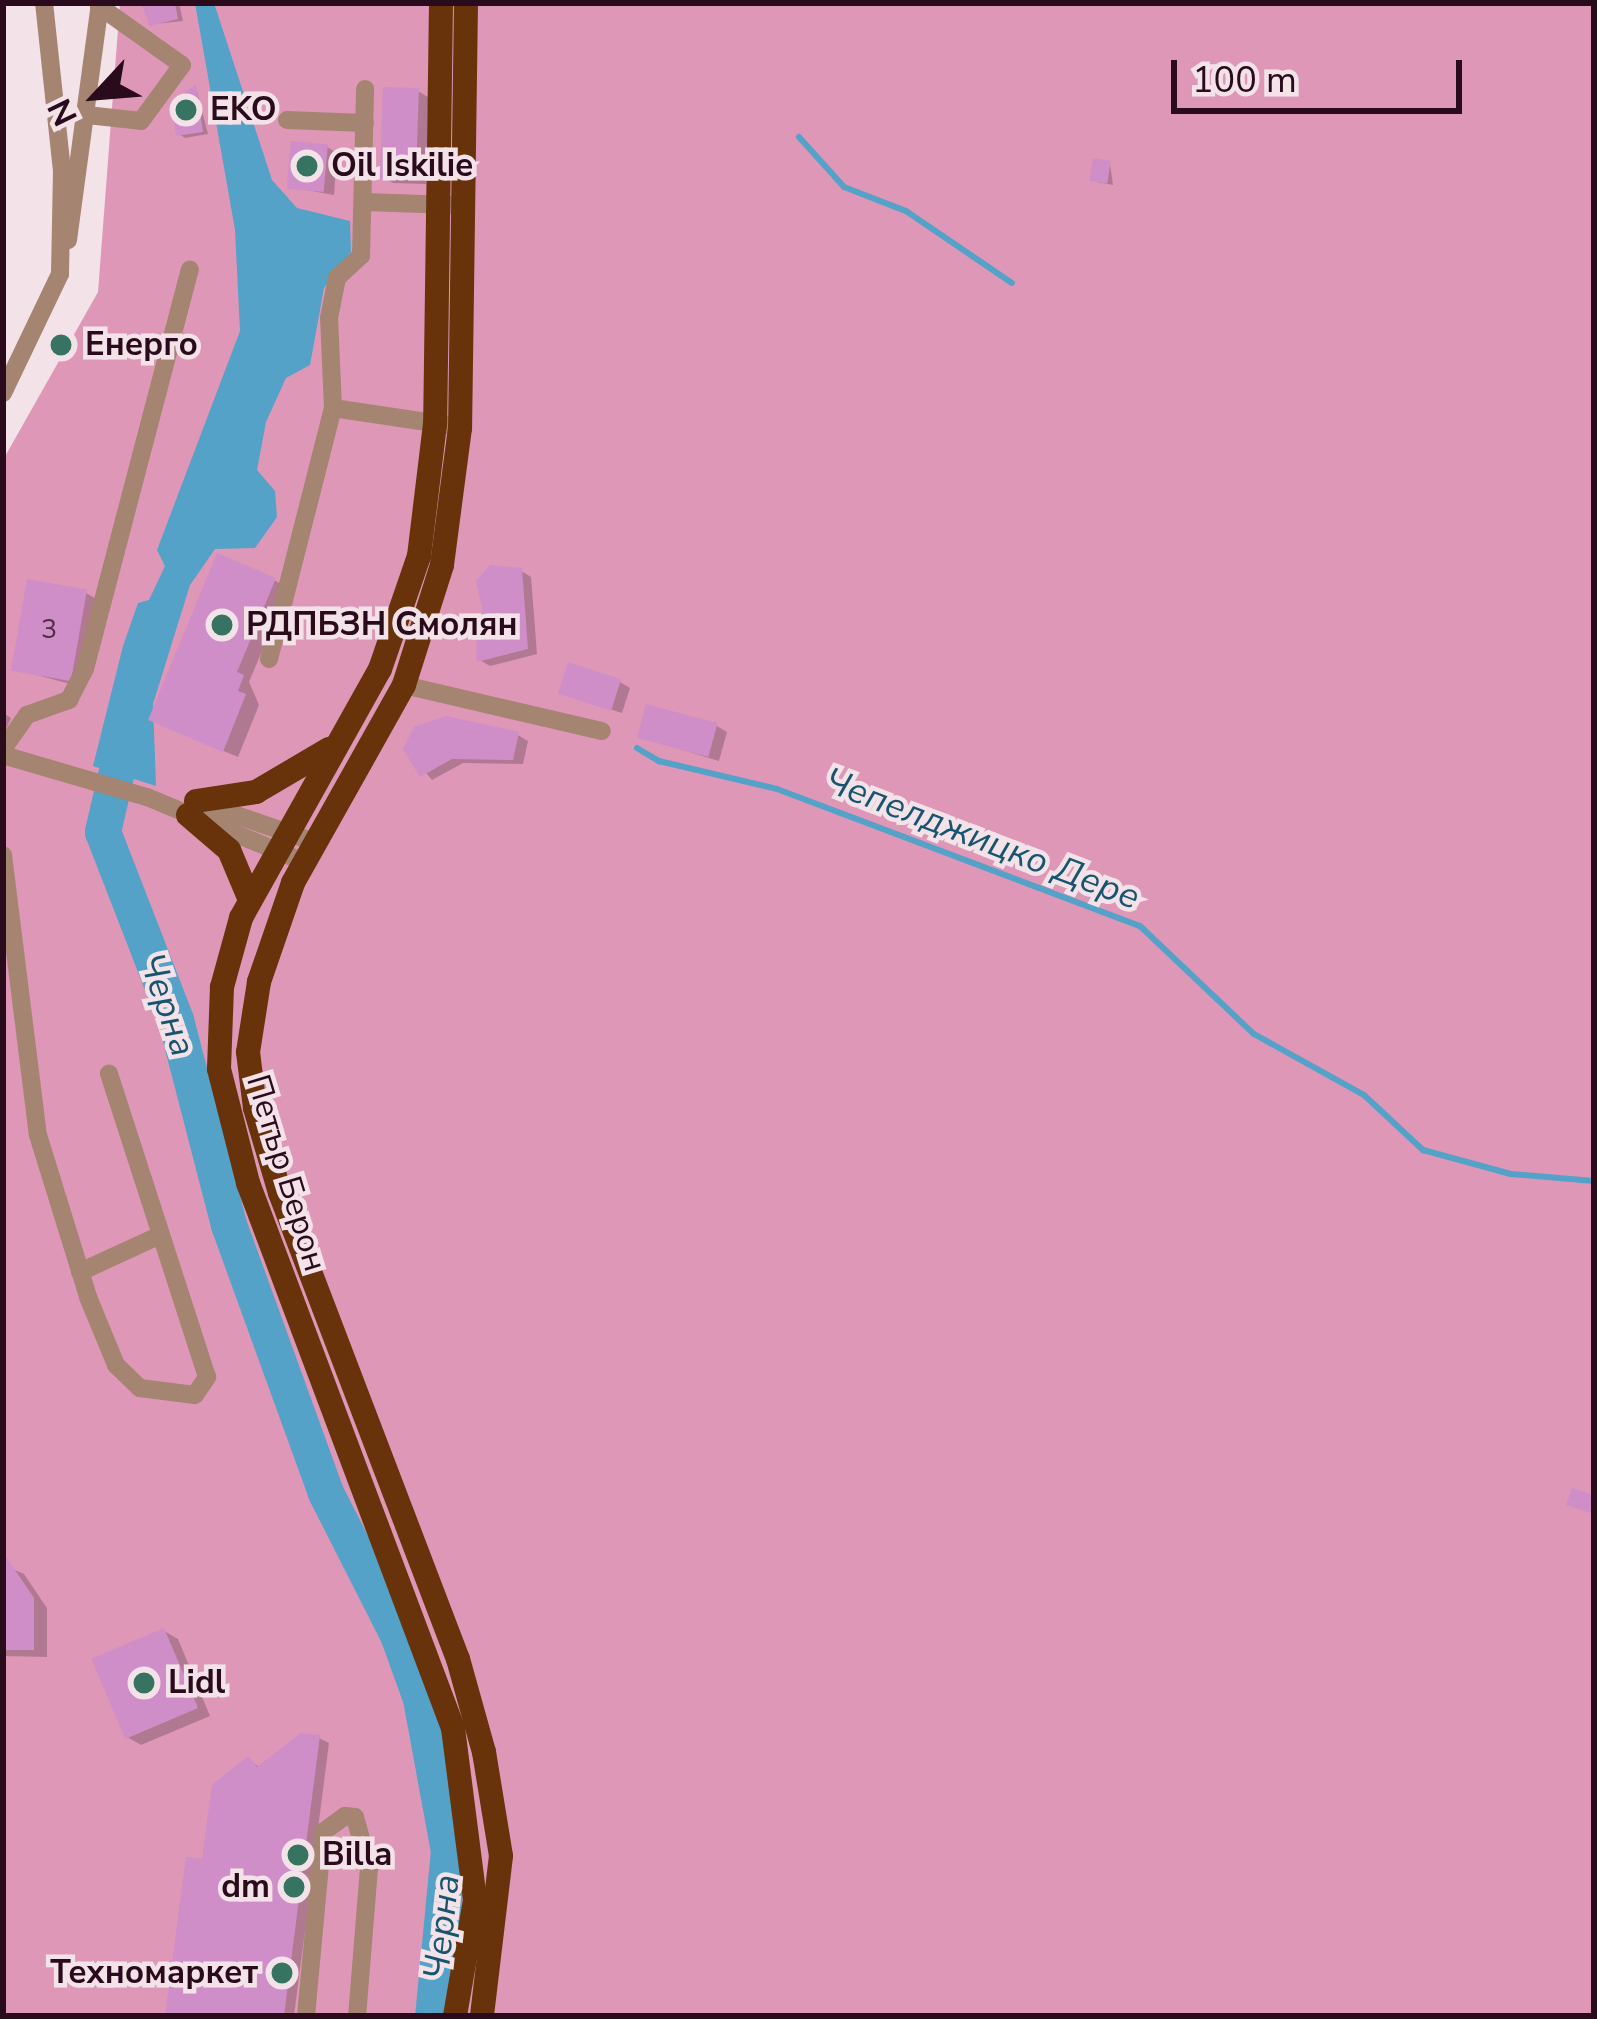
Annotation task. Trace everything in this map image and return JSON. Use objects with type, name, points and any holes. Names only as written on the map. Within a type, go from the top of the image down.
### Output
[{"type":"main road","name":"Петър Берон","points":[[441,3],[440,204],[448,426],[409,596],[380,669],[250,900],[226,963],[219,1070],[253,1198],[453,1728],[475,1900],[455,2016]]},
{"type":"main road","name":"Петър Берон","points":[[466,3],[466,206],[442,565],[404,685],[309,852],[254,1004],[254,1108],[480,1737],[501,1856],[482,2016]]},
{"type":"main road","points":[[250,900],[229,850],[192,808],[256,792],[336,744]]},
{"type":"street","points":[[44,3],[62,171],[60,274]]},
{"type":"street","points":[[87,115],[141,121],[182,65],[99,4]]},
{"type":"street","points":[[3,393],[60,274],[87,115],[99,4]]},
{"type":"street","points":[[269,659],[333,408],[329,318],[337,278],[361,256],[366,202],[365,89]]},
{"type":"street","points":[[287,120],[365,123]]},
{"type":"street","points":[[366,202],[466,206]]},
{"type":"street","points":[[190,270],[85,670],[69,700],[27,716],[3,752],[192,808],[309,852]]},
{"type":"street","points":[[333,408],[448,426]]},
{"type":"street","points":[[404,685],[602,731]]},
{"type":"street","points":[[3,855],[9,942],[38,1135],[80,1272],[116,1365],[140,1388],[176,1398],[195,1395],[206,1377],[156,1237],[110,1073]]},
{"type":"street","points":[[80,1272],[156,1237]]},
{"type":"street","points":[[305,2016],[323,1832],[345,1816],[355,1817],[369,1868],[357,2016]]},
{"type":"shaded area","points":[[120,3],[1594,3],[1594,2016],[3,2016],[3,460],[98,292]]},
{"type":"water","points":[[195,3],[214,3],[272,180],[297,208],[350,221],[351,252],[324,288],[310,365],[286,378],[266,422],[257,470],[275,491],[277,517],[255,548],[215,549],[190,585],[153,704],[156,786],[93,766],[123,646],[138,603],[149,600],[165,566],[157,550],[240,331],[235,230]]},
{"type":"building","points":[[141,3],[175,3],[178,19],[150,26]]},
{"type":"building","name":"EKO","points":[[196,84],[203,132],[176,136],[171,103]]},
{"type":"building","points":[[383,87],[419,88],[416,180],[380,179]]},
{"type":"building","name":"Oil Iskilie","points":[[291,141],[328,144],[324,192],[287,189]]},
{"type":"building","points":[[1093,158],[1111,161],[1107,184],[1089,181]]},
{"type":"building","name":"РДПБЗН Смолян","points":[[217,553],[276,578],[237,672],[244,675],[238,691],[246,694],[223,752],[148,720]]},
{"type":"building","points":[[490,565],[522,568],[528,649],[477,662],[476,636],[487,633],[476,581]]},
{"type":"building","points":[[27,579],[87,590],[71,681],[11,671]]},
{"type":"building","points":[[568,662],[621,679],[611,711],[558,693]]},
{"type":"building","points":[[646,704],[717,723],[708,757],[637,738]]},
{"type":"building","points":[[446,716],[519,732],[513,760],[452,759],[420,777],[403,749],[414,727]]},
{"type":"building","points":[[1572,1488],[1594,1495],[1594,1514],[1566,1505]]},
{"type":"building","points":[[3,1552],[34,1598],[34,1650],[3,1650]]},
{"type":"building","name":"Lidl","points":[[164,1628],[198,1708],[125,1739],[91,1659]]},
{"type":"building","points":[[301,1733],[320,1735],[284,2016],[165,2016],[186,1857],[202,1859],[212,1785],[248,1756],[257,1767]]},
{"type":"waterway","points":[[799,137],[844,187],[906,211],[1012,283]]},
{"type":"waterway","name":"Черна","points":[[127,728],[103,832],[176,1020],[229,1225],[326,1493],[398,1635],[421,1699],[449,1851],[433,2016]]},
{"type":"waterway","name":"Чепелджицко Дере","points":[[637,748],[659,761],[777,789],[1140,926],[1254,1034],[1364,1095],[1423,1150],[1511,1174],[1594,1181]]},
{"type":"place","name":"EKO","points":[[186,110]]},
{"type":"place","name":"Oil Iskilie","points":[[307,166]]},
{"type":"place","name":"Енерго","points":[[61,345]]},
{"type":"place","name":"РДПБЗН Смолян","points":[[222,625]]},
{"type":"place","name":"Lidl","points":[[144,1683]]},
{"type":"place","name":"Billa","points":[[298,1855]]},
{"type":"place","name":"dm","points":[[294,1887]]},
{"type":"place","name":"Техномаркет","points":[[282,1973]]}]
